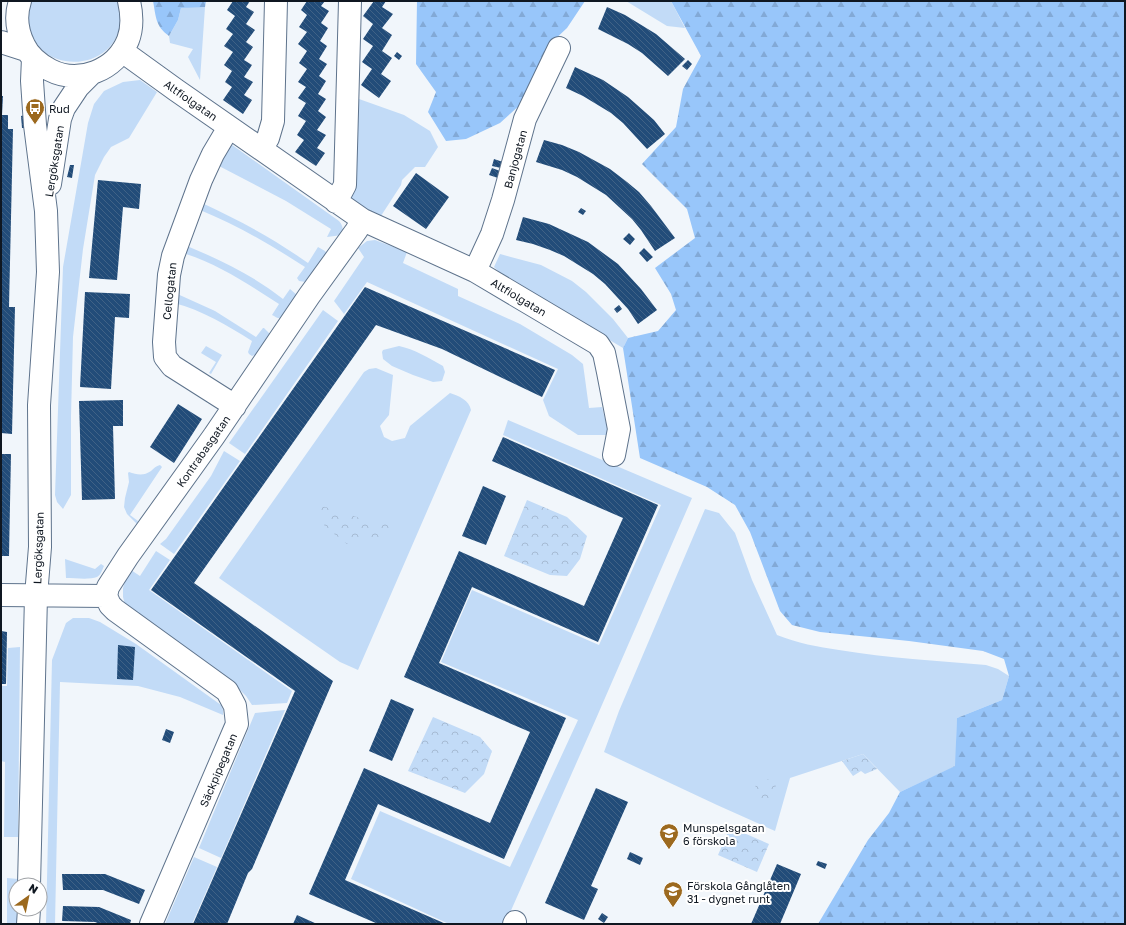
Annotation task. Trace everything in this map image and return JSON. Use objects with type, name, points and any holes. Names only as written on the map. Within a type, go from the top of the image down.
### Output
[{"type":"street","points":[[20,1],[17,23],[20,37],[30,54],[42,66],[66,76],[91,74],[109,65],[122,51],[128,39],[132,26],[132,5]]},
{"type":"street","points":[[261,149],[268,138],[273,121],[276,1]]},
{"type":"street","points":[[336,202],[345,185],[350,1]]},
{"type":"street","points":[[1,42],[30,54]]},
{"type":"street","name":"Banjogatan","points":[[475,271],[492,234],[525,119],[559,48]]},
{"type":"street","name":"Altfiolgatan","points":[[122,51],[363,220],[475,271],[598,344],[604,353],[618,429],[614,455]]},
{"type":"street","name":"Lergöksgatan","points":[[29,877],[36,596],[40,547],[39,405],[48,272],[46,211],[35,125],[30,54]]},
{"type":"street","name":"Lergöksgatan","points":[[46,211],[60,119],[64,108],[78,87],[91,74]]},
{"type":"street","name":"Cellogatan","points":[[229,127],[210,151],[193,188],[169,275],[164,342],[165,357],[172,366],[235,406]]},
{"type":"street","name":"Kontrabasgatan","points":[[106,596],[108,587],[128,556],[235,406],[253,366],[276,327],[302,291],[356,230],[363,220]]},
{"type":"street","points":[[1,595],[106,596]]},
{"type":"street","name":"Säckpipegatan","points":[[106,596],[110,605],[115,610],[227,691],[235,706],[236,712],[237,724],[151,924]]},
{"type":"green space","points":[[30,1],[119,1],[120,25],[112,44],[98,56],[81,61],[62,60],[45,53],[33,38],[28,16]]},
{"type":"green space","points":[[153,1],[206,1],[205,7],[181,8],[178,20],[169,36],[164,32],[159,24]]},
{"type":"green space","points":[[417,1],[585,1],[567,28],[551,43],[521,104],[500,123],[466,139],[446,141],[428,112],[436,92],[416,64]]},
{"type":"green space","points":[[626,1],[671,1],[685,28],[667,26]]},
{"type":"green space","points":[[671,1],[1125,1],[1125,924],[818,924],[868,840],[889,813],[900,792],[955,766],[957,718],[1002,700],[1009,676],[1004,659],[983,651],[909,641],[820,632],[792,625],[780,611],[750,532],[735,505],[707,487],[640,458],[623,348],[628,338],[658,331],[676,310],[671,294],[655,268],[695,238],[687,209],[642,164],[676,127],[683,89],[701,56]]},
{"type":"green space","points":[[205,7],[200,80],[188,57],[193,49],[170,43],[169,36],[178,20],[181,8]]},
{"type":"green space","points":[[140,80],[157,92],[129,138],[111,147],[95,175],[83,249],[73,337],[71,495],[63,509],[57,502],[55,495],[63,267],[88,123],[94,104],[104,91],[123,82]]},
{"type":"green space","points":[[359,99],[404,115],[430,131],[438,147],[425,167],[415,167],[402,180],[401,185],[379,219],[348,198],[352,101]]},
{"type":"green space","points":[[228,142],[339,221],[343,228],[342,235],[327,237],[331,229],[286,201],[219,166]]},
{"type":"green space","points":[[202,203],[256,230],[308,263],[318,247],[327,254],[306,282],[299,281],[297,278],[305,267],[254,236],[200,210]]},
{"type":"green space","points":[[187,232],[191,234],[186,244],[187,246],[237,269],[261,283],[283,299],[290,289],[297,295],[284,317],[278,318],[272,315],[279,304],[221,269],[183,253],[179,263],[173,292],[215,311],[256,337],[264,328],[269,335],[255,355],[252,356],[248,352],[252,341],[205,314],[174,303],[172,349],[169,349],[172,288],[180,248]]},
{"type":"green space","points":[[375,240],[407,252],[403,263],[458,289],[458,296],[520,324],[572,355],[583,364],[589,408],[602,407],[609,435],[578,435],[549,416],[543,400],[558,369],[367,282],[344,314],[334,301],[364,257],[358,248],[367,241]]},
{"type":"green space","points":[[500,254],[541,265],[572,281],[586,292],[613,319],[628,338],[623,348],[505,278],[494,267]]},
{"type":"green space","points":[[323,310],[338,321],[245,454],[229,443]]},
{"type":"green space","points":[[206,346],[222,355],[211,374],[209,373],[216,362],[201,353]]},
{"type":"green space","points":[[399,346],[405,347],[427,357],[443,366],[445,372],[442,381],[433,382],[413,375],[392,366],[383,359],[383,350]]},
{"type":"green space","points":[[376,368],[393,375],[389,415],[380,426],[384,437],[392,441],[405,438],[410,426],[450,393],[466,401],[471,410],[358,670],[340,662],[219,578],[364,372],[369,369]]},
{"type":"green space","points":[[508,420],[692,498],[505,924],[449,924],[351,879],[380,811],[510,867],[578,720],[441,662],[472,590],[599,645],[661,505],[503,435]]},
{"type":"green space","points":[[224,451],[240,461],[174,554],[160,544],[166,539],[211,476]]},
{"type":"green space","points":[[160,465],[162,467],[130,515],[138,521],[137,524],[127,514],[124,507],[129,482],[128,473],[146,474]]},
{"type":"green space","points":[[527,500],[567,517],[587,536],[580,559],[567,576],[550,575],[504,556]]},
{"type":"green space","points":[[316,504],[360,518],[395,525],[390,539],[347,544],[325,527]]},
{"type":"green space","points":[[705,509],[719,513],[735,533],[752,580],[777,635],[823,648],[857,653],[986,665],[998,669],[1009,676],[1002,700],[957,718],[956,766],[900,792],[863,754],[790,778],[775,831],[604,752],[619,711]]},
{"type":"green space","points":[[156,551],[170,560],[149,590],[292,691],[287,703],[252,705],[240,690],[144,624],[125,605],[123,588],[126,578],[131,570],[140,576]]},
{"type":"green space","points":[[65,559],[95,569],[101,564],[104,566],[100,574],[94,578],[66,578]]},
{"type":"green space","points":[[73,618],[89,618],[100,622],[136,644],[221,705],[223,715],[180,697],[138,686],[60,682],[55,924],[46,924],[46,917],[48,917],[47,877],[52,660],[66,623]]},
{"type":"green space","points":[[20,647],[18,837],[4,837],[5,762],[1,761],[1,686],[7,686],[8,648]]},
{"type":"green space","points":[[285,710],[221,858],[199,848],[255,713]]},
{"type":"green space","points":[[433,717],[480,737],[492,751],[484,774],[465,793],[408,771]]},
{"type":"green space","points":[[863,754],[877,769],[865,774],[861,771],[853,776],[842,761]]},
{"type":"green space","points":[[778,778],[771,803],[752,798],[757,781]]},
{"type":"green space","points":[[730,827],[769,844],[757,872],[718,855]]},
{"type":"green space","points":[[194,857],[217,867],[192,924],[165,924]]},
{"type":"green space","points":[[7,878],[8,917],[17,917],[17,924],[7,924]]},
{"type":"building","points":[[233,1],[250,1],[246,7],[254,12],[246,24],[255,30],[246,42],[253,47],[244,60],[252,65],[244,77],[253,82],[244,95],[252,100],[243,114],[223,100],[232,87],[225,82],[232,71],[224,65],[233,52],[224,46],[233,34],[226,29],[235,16],[227,10]]},
{"type":"building","points":[[307,1],[325,1],[321,6],[329,11],[321,23],[328,28],[320,41],[327,46],[319,59],[327,64],[319,76],[326,81],[318,94],[326,99],[318,111],[326,117],[317,130],[326,135],[317,148],[325,153],[316,166],[295,152],[304,140],[297,135],[306,121],[298,116],[306,103],[298,98],[306,87],[298,82],[307,69],[299,63],[307,51],[298,44],[307,32],[299,27],[307,15],[301,10]]},
{"type":"building","points":[[374,1],[386,1],[382,7],[393,14],[382,28],[392,35],[382,51],[392,58],[381,74],[391,81],[379,98],[361,85],[372,69],[362,62],[373,46],[363,39],[373,24],[363,16]]},
{"type":"building","points":[[607,7],[625,15],[656,34],[685,59],[668,76],[642,53],[598,29]]},
{"type":"building","points":[[397,52],[402,56],[399,60],[394,56]]},
{"type":"building","points":[[688,60],[692,64],[687,70],[682,66]]},
{"type":"building","points":[[575,67],[603,80],[628,97],[654,120],[665,134],[647,149],[623,123],[611,113],[583,96],[566,88]]},
{"type":"building","points":[[1,96],[3,96],[2,115],[8,115],[8,129],[13,129],[9,307],[15,307],[12,434],[1,433]]},
{"type":"building","points":[[25,115],[27,128],[22,128],[21,116]]},
{"type":"building","points":[[544,140],[579,152],[610,169],[639,192],[675,238],[655,251],[632,219],[606,195],[577,177],[562,170],[536,162]]},
{"type":"building","points":[[494,159],[503,162],[501,168],[492,166]]},
{"type":"building","points":[[70,165],[74,165],[72,178],[67,177]]},
{"type":"building","points":[[492,168],[500,171],[498,178],[489,175]]},
{"type":"building","points":[[416,173],[449,197],[426,229],[393,206]]},
{"type":"building","points":[[98,180],[141,184],[139,209],[123,207],[117,280],[89,278]]},
{"type":"building","points":[[581,208],[586,211],[583,215],[578,212]]},
{"type":"building","points":[[523,217],[549,224],[588,242],[618,264],[641,289],[657,310],[638,324],[628,309],[605,284],[593,274],[564,256],[533,244],[516,240]]},
{"type":"building","points":[[629,233],[635,239],[630,245],[623,239]]},
{"type":"building","points":[[644,248],[653,257],[647,262],[639,253]]},
{"type":"building","points":[[365,287],[555,370],[542,397],[442,349],[376,325],[194,583],[333,681],[227,924],[193,924],[295,691],[151,590]]},
{"type":"building","points":[[85,292],[130,294],[129,318],[115,317],[111,389],[80,387]]},
{"type":"building","points":[[619,305],[622,309],[617,313],[614,309]]},
{"type":"building","points":[[123,400],[123,426],[113,426],[115,499],[82,500],[79,401]]},
{"type":"building","points":[[178,404],[202,419],[174,463],[150,447]]},
{"type":"building","points":[[503,437],[658,505],[598,642],[472,587],[439,663],[566,718],[504,859],[378,804],[345,880],[446,924],[378,924],[309,894],[364,768],[490,823],[530,732],[404,677],[459,551],[584,606],[623,518],[492,461]]},
{"type":"building","points":[[1,454],[11,454],[9,556],[1,556]]},
{"type":"building","points":[[483,486],[506,496],[486,545],[462,536]]},
{"type":"building","points":[[1,631],[7,632],[6,684],[1,684]]},
{"type":"building","points":[[118,645],[135,647],[133,680],[117,679]]},
{"type":"building","points":[[391,699],[414,709],[392,761],[369,751]]},
{"type":"building","points":[[166,729],[174,732],[170,743],[162,740]]},
{"type":"building","points":[[596,788],[628,802],[591,886],[598,889],[584,920],[545,903]]},
{"type":"building","points":[[630,852],[643,858],[640,865],[627,859]]},
{"type":"building","points":[[818,861],[827,864],[825,869],[816,865]]},
{"type":"building","points":[[777,864],[801,874],[780,924],[751,924]]},
{"type":"building","points":[[62,874],[105,874],[145,890],[139,904],[103,890],[63,890]]},
{"type":"building","points":[[63,906],[99,907],[131,920],[130,924],[100,924],[95,922],[62,921]]},
{"type":"building","points":[[602,913],[608,917],[604,923],[598,919]]},
{"type":"building","points":[[297,915],[317,924],[293,924]]},
{"type":"place","name":"Rud","points":[[35,125]]},
{"type":"place","name":"Munspelsgatan 6 förskola","points":[[669,850]]},
{"type":"place","name":"Förskola Gånglåten 31 - dygnet runt","points":[[673,908]]}]
